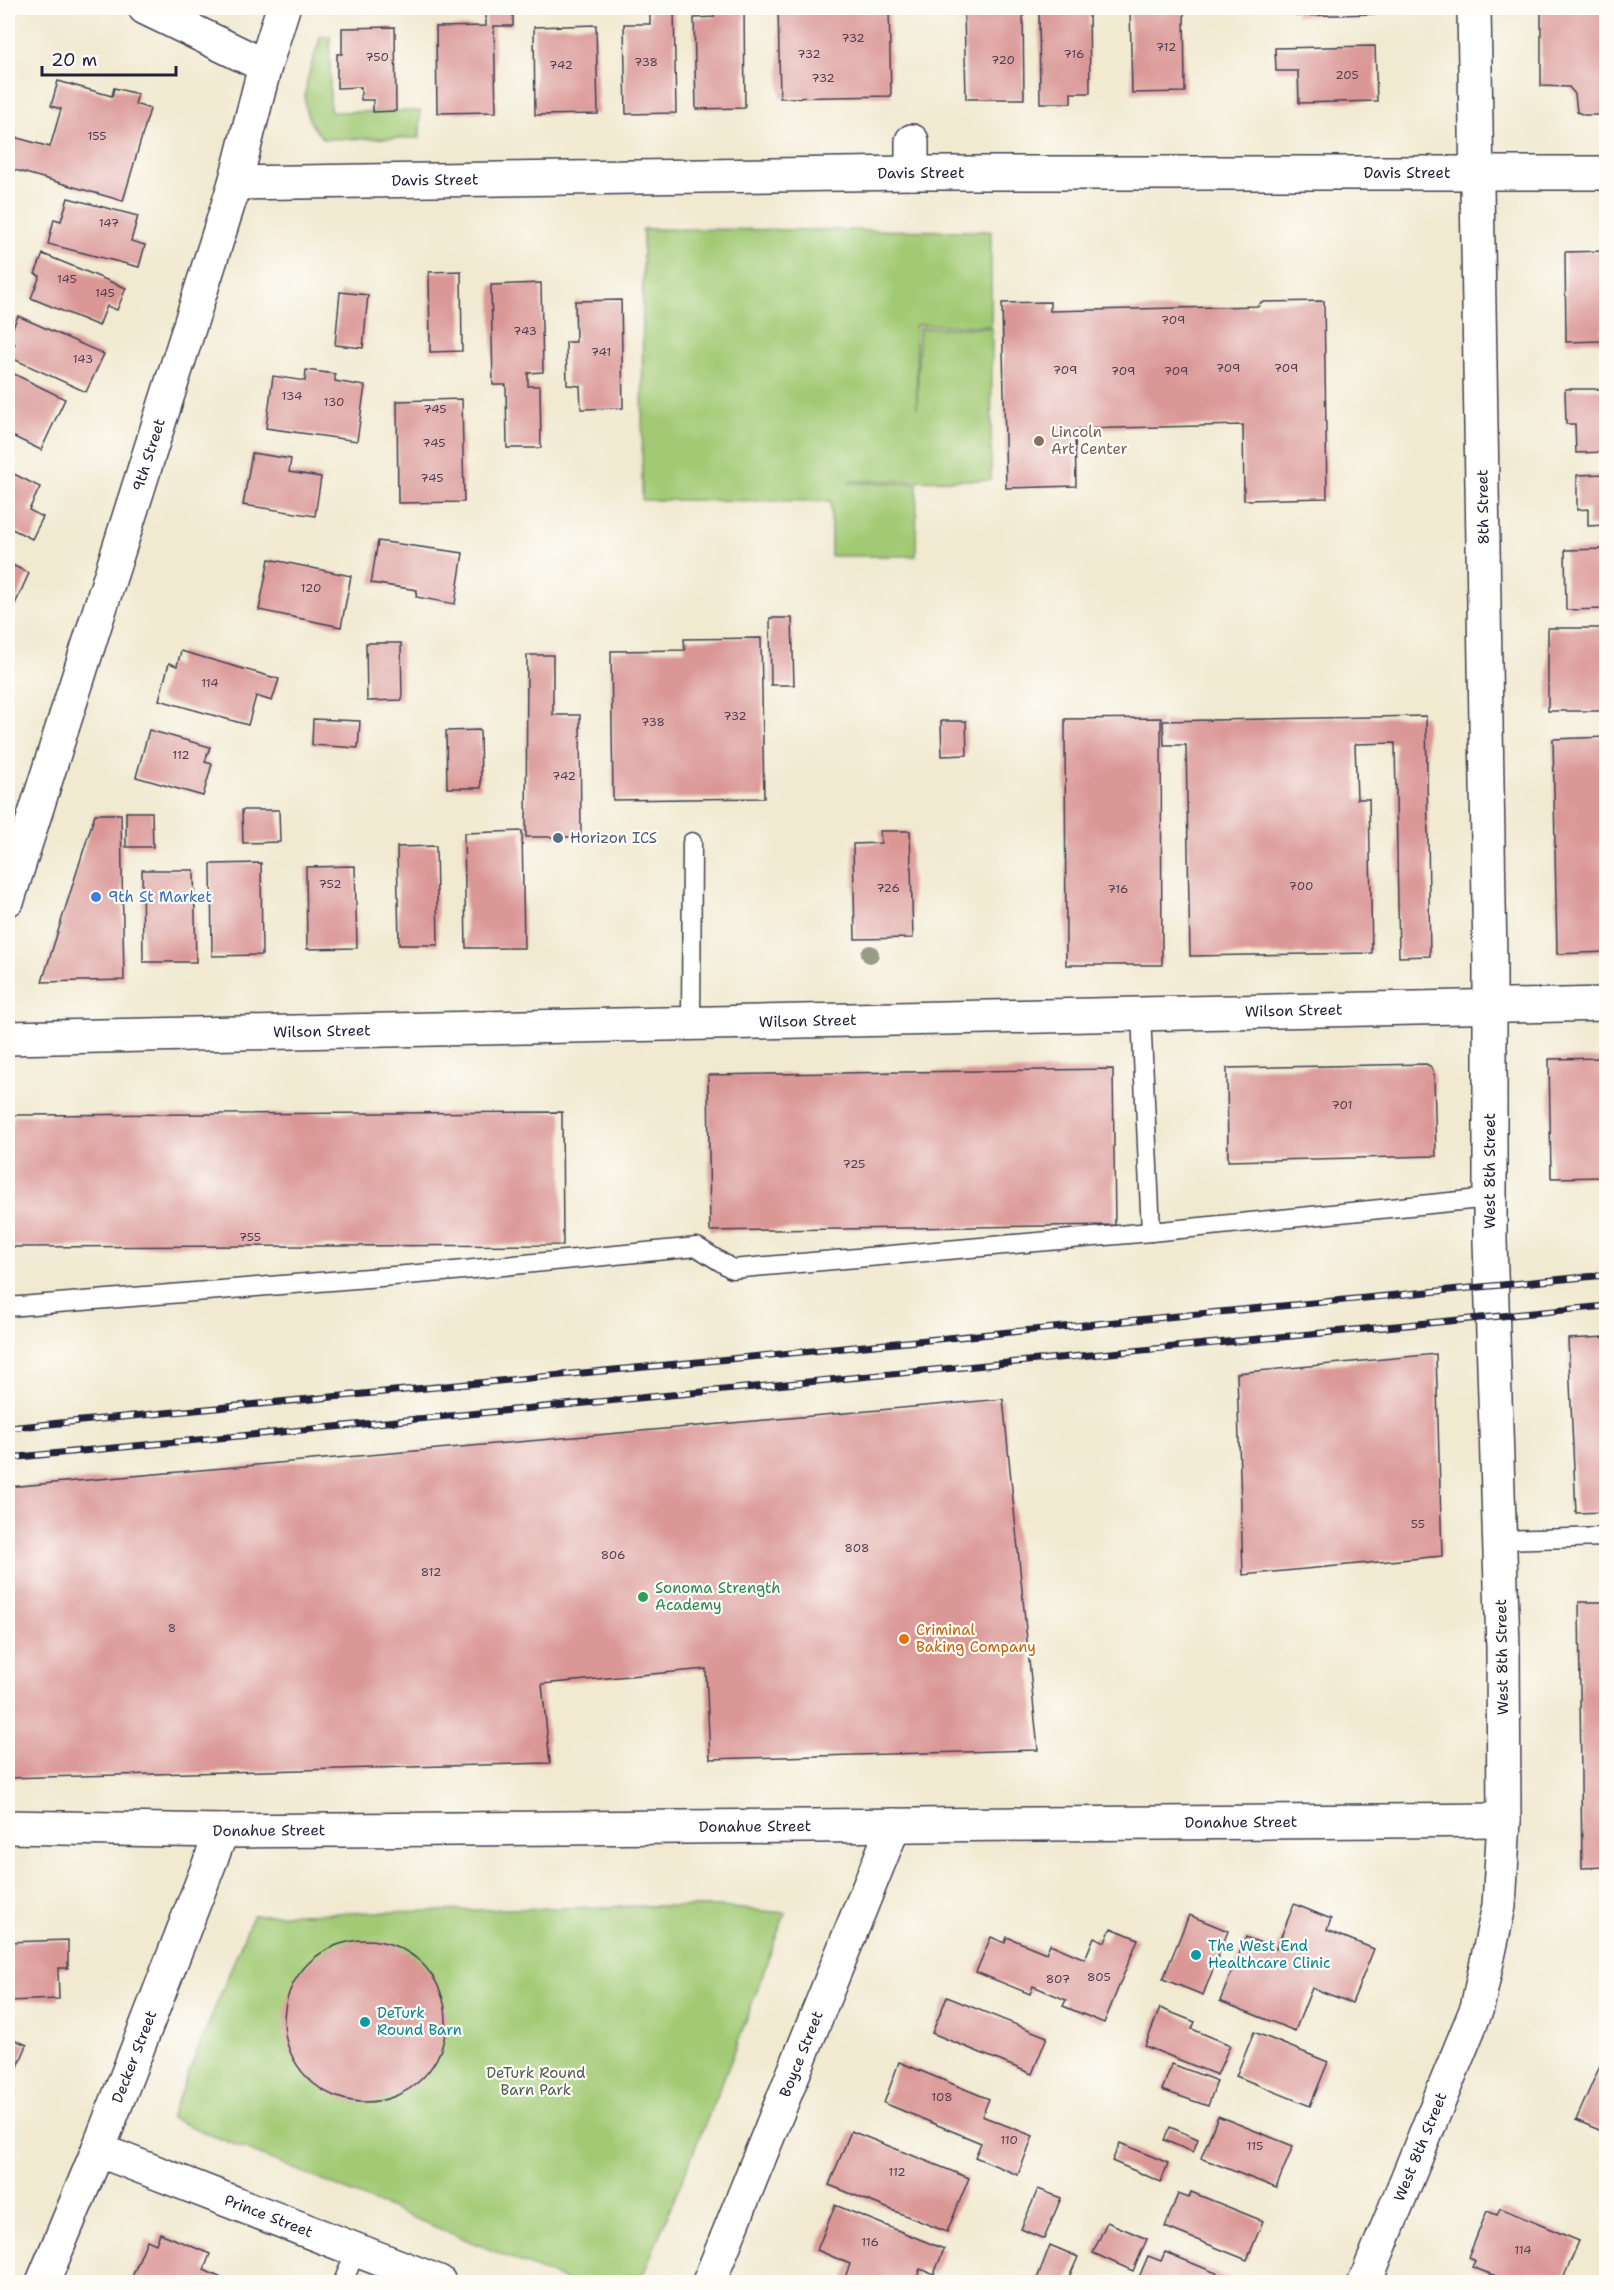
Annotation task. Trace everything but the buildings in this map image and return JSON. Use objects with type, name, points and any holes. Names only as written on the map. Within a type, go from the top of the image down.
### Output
[{"type":"street","points":[[145,8],[265,66]]},
{"type":"street","name":"9th Street","points":[[8,899],[235,183],[265,66],[283,8]]},
{"type":"street","name":"8th Street","points":[[1474,8],[1491,1006]]},
{"type":"street","points":[[912,141],[912,173]]},
{"type":"street","name":"Davis Street","points":[[235,183],[912,173],[1606,173]]},
{"type":"street","name":"Wilson Street","points":[[8,1038],[1606,1004]]},
{"type":"street","name":"West 8th Street","points":[[1365,2283],[1477,2008],[1499,1906],[1504,1820],[1500,1540],[1490,1198],[1491,1006]]},
{"type":"street","name":"Donahue Street","points":[[8,1827],[222,1831],[1504,1820]]},
{"type":"street","name":"Boyce Street","points":[[709,2283],[894,1825]]},
{"type":"street","name":"Decker Street","points":[[44,2283],[222,1831]]},
{"type":"street","name":"Prince Street","points":[[98,2150],[439,2283]]},
{"type":"lane","points":[[691,1024],[693,842]]},
{"type":"lane","points":[[1141,1014],[1151,1232]]},
{"type":"lane","points":[[8,1307],[431,1273],[697,1246],[732,1269],[1151,1232],[1490,1198]]},
{"type":"lane","points":[[1500,1540],[1606,1537]]},
{"type":"lane","points":[[344,2283],[356,2251]]},
{"type":"green space","points":[[321,36],[330,36],[330,112],[420,111],[420,138],[324,139],[314,127],[305,103],[308,76]]},
{"type":"green space","points":[[643,229],[991,231],[991,326],[916,325],[917,408],[919,328],[992,328],[991,480],[849,481],[849,483],[917,483],[916,556],[831,556],[831,501],[642,500]]},
{"type":"green space","name":"DeTurk Round Barn Park","points":[[647,1906],[720,1907],[785,1913],[733,2056],[640,2282],[569,2282],[170,2118],[253,1915]]},
{"type":"railway","points":[[8,1428],[1606,1275]]},
{"type":"railway","points":[[8,1458],[1606,1306]]},
{"type":"place","name":"Lincoln Art Center","points":[[1039,441]]},
{"type":"place","name":"Horizon ICS","points":[[558,838]]},
{"type":"place","name":"9th St Market","points":[[96,897]]},
{"type":"place","name":"Sonoma Strength Academy","points":[[643,1597]]},
{"type":"place","name":"Criminal Baking Company","points":[[904,1639]]},
{"type":"place","name":"The West End Healthcare Clinic","points":[[1196,1955]]},
{"type":"place","name":"DeTurk Round Barn","points":[[365,2022]]}]
